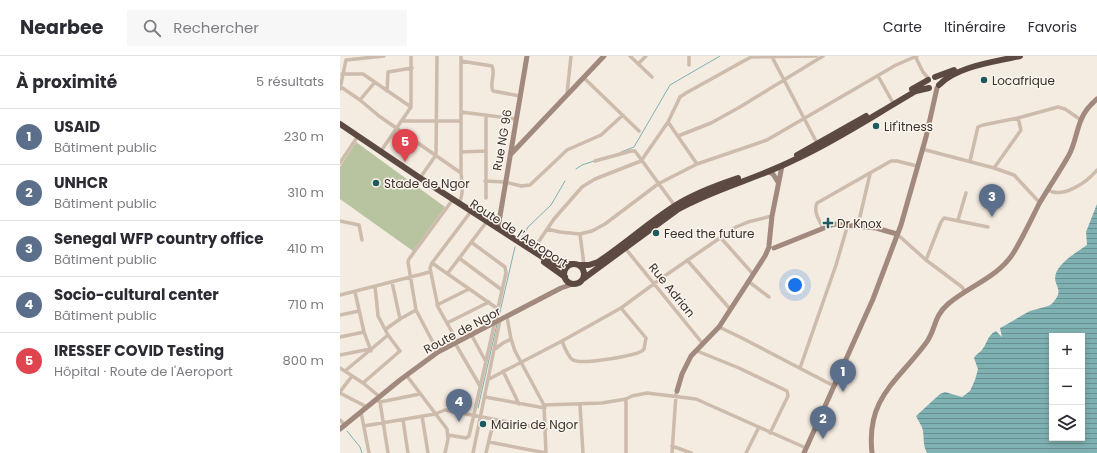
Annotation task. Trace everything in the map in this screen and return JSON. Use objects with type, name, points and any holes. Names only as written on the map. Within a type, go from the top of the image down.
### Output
[{"type":"highway","points":[[1004,56],[970,64],[930,79],[800,154],[773,166],[709,188],[675,206],[602,259],[593,264],[578,265],[566,269],[566,278],[570,283],[576,283],[677,210],[733,184],[769,172],[806,155],[916,91],[934,88],[947,77],[957,72],[1020,56]]},
{"type":"highway","points":[[930,79],[927,84],[934,88]]},
{"type":"highway","points":[[930,79],[939,81],[934,88]]},
{"type":"highway","name":"Route de l'Aeroport","points":[[340,124],[420,178],[553,263],[578,265]]},
{"type":"highway","name":"Route de l'Aeroport","points":[[340,128],[566,278]]},
{"type":"highway","points":[[578,265],[584,272],[582,279]]},
{"type":"street","points":[[384,56],[351,57],[346,60],[340,89],[360,100],[374,112],[461,173]]},
{"type":"street","points":[[381,151],[400,121],[411,107],[411,56]]},
{"type":"street","points":[[420,178],[436,155],[437,56]]},
{"type":"street","points":[[459,203],[462,194],[461,56]]},
{"type":"street","name":"Rue NG 96","points":[[498,228],[527,56]]},
{"type":"street","points":[[567,94],[571,56]]},
{"type":"street","points":[[510,155],[604,56]]},
{"type":"street","points":[[630,56],[652,77]]},
{"type":"street","points":[[638,64],[646,56]]},
{"type":"street","points":[[689,56],[689,65]]},
{"type":"street","points":[[533,250],[565,206],[582,187],[595,179],[641,161],[668,122],[678,101],[683,95],[751,56],[816,56]]},
{"type":"street","points":[[678,136],[719,118],[823,56]]},
{"type":"street","points":[[548,229],[580,234],[592,231],[605,224],[658,184],[697,164],[760,142],[804,119],[915,56],[923,72],[930,79]]},
{"type":"street","points":[[772,57],[817,143]]},
{"type":"street","points":[[461,61],[492,66],[494,69],[491,84],[493,91],[496,93],[520,96]]},
{"type":"street","points":[[387,91],[388,72],[412,68]]},
{"type":"street","points":[[342,74],[362,73],[411,107]]},
{"type":"street","points":[[878,76],[892,101]]},
{"type":"street","points":[[583,77],[639,131]]},
{"type":"street","points":[[360,100],[375,82]]},
{"type":"street","points":[[485,397],[519,404],[544,407],[626,400],[632,396],[647,394],[676,394],[696,399],[770,432],[805,450],[873,299],[897,234],[906,208],[922,149],[934,99],[934,88]]},
{"type":"street","points":[[872,453],[871,428],[883,396],[896,377],[927,342],[939,313],[948,304],[992,275],[1004,265],[1014,253],[1040,203],[1070,154],[1076,140],[1081,120],[1086,110],[1097,99]]},
{"type":"street","points":[[970,161],[978,127],[982,125],[1018,118],[1060,107],[1081,120]]},
{"type":"street","points":[[461,112],[516,119]]},
{"type":"street","points":[[486,115],[486,198]]},
{"type":"street","points":[[485,181],[505,182],[521,186],[530,185],[567,150],[602,136],[623,115]]},
{"type":"street","points":[[994,168],[1021,130],[1018,118]]},
{"type":"street","points":[[400,121],[461,121]]},
{"type":"street","points":[[668,122],[697,164]]},
{"type":"street","points":[[340,163],[356,139]]},
{"type":"street","points":[[922,149],[970,161],[1014,175],[1040,203]]},
{"type":"street","points":[[461,152],[485,151]]},
{"type":"street","points":[[595,161],[631,151],[638,153],[641,161],[675,206]]},
{"type":"street","points":[[823,228],[815,208],[817,203],[870,174],[890,161],[897,161],[917,166]]},
{"type":"street","points":[[672,453],[676,394],[682,374],[691,356],[719,327],[770,246],[772,216],[782,166]]},
{"type":"street","points":[[1048,190],[1052,192],[1059,192],[1073,188],[1080,185],[1097,170]]},
{"type":"street","points":[[769,172],[773,174],[778,182]]},
{"type":"street","points":[[858,225],[870,174]]},
{"type":"street","points":[[958,220],[966,193]]},
{"type":"street","points":[[438,352],[416,310],[408,260],[451,202]]},
{"type":"street","points":[[469,214],[432,263],[430,272],[437,305],[480,386]]},
{"type":"street","points":[[489,379],[622,308],[720,237],[743,224],[772,216]]},
{"type":"street","points":[[926,260],[942,219],[946,218],[958,220],[988,228]]},
{"type":"street","points":[[340,221],[358,224],[362,240]]},
{"type":"street","points":[[448,273],[485,224]]},
{"type":"street","points":[[770,246],[779,246],[834,224],[848,224],[876,228],[897,234],[926,260],[962,287],[965,292]]},
{"type":"street","points":[[800,368],[836,265],[848,224]]},
{"type":"street","points":[[578,265],[580,234]]},
{"type":"street","points":[[720,237],[752,274]]},
{"type":"street","points":[[471,242],[505,267],[506,273],[498,308],[495,349],[473,453]]},
{"type":"street","name":"Rue Adrian","points":[[625,248],[703,344]]},
{"type":"street","points":[[459,258],[502,290]]},
{"type":"street","points":[[687,260],[730,310]]},
{"type":"street","points":[[432,263],[498,308]]},
{"type":"street","points":[[340,296],[430,272]]},
{"type":"street","points":[[562,288],[565,284],[566,278]]},
{"type":"street","points":[[748,281],[769,297]]},
{"type":"street","points":[[392,282],[400,319]]},
{"type":"street","name":"Route de Ngor","points":[[340,429],[367,407],[379,400],[438,352],[562,288],[576,283]]},
{"type":"street","points":[[363,383],[400,352],[378,316],[375,286]]},
{"type":"street","points":[[437,305],[469,289]]},
{"type":"street","points":[[355,292],[364,332],[370,350]]},
{"type":"street","points":[[447,323],[489,302]]},
{"type":"street","points":[[562,341],[571,359],[576,361],[601,360],[642,351],[644,349],[646,338],[622,308]]},
{"type":"street","points":[[386,329],[416,310]]},
{"type":"street","points":[[340,315],[359,311]]},
{"type":"street","points":[[489,442],[546,453],[544,407],[511,339],[507,317]]},
{"type":"street","points":[[448,435],[468,438],[485,360],[497,322]]},
{"type":"street","points":[[719,327],[834,386]]},
{"type":"street","points":[[340,337],[364,332]]},
{"type":"street","points":[[345,372],[388,334]]},
{"type":"street","points":[[471,334],[485,360]]},
{"type":"street","points":[[495,349],[511,339]]},
{"type":"street","points":[[340,355],[370,350]]},
{"type":"street","points":[[697,351],[739,368],[787,391],[788,396],[770,432]]},
{"type":"street","points":[[340,368],[363,383],[379,400],[388,453]]},
{"type":"street","points":[[503,371],[519,404]]},
{"type":"street","points":[[352,376],[340,393],[367,407]]},
{"type":"street","points":[[407,376],[447,429],[448,435],[445,453]]},
{"type":"street","points":[[379,400],[420,394]]},
{"type":"street","points":[[626,400],[626,453]]},
{"type":"street","points":[[580,405],[583,453]]},
{"type":"street","points":[[364,426],[435,414],[445,410],[546,429]]},
{"type":"street","points":[[361,412],[369,453]]},
{"type":"street","points":[[422,416],[428,453]]},
{"type":"street","points":[[340,420],[345,425]]},
{"type":"street","points":[[403,420],[408,453]]},
{"type":"street","points":[[486,453],[493,428],[497,420]]},
{"type":"street","points":[[746,453],[758,427]]},
{"type":"street","points":[[672,446],[691,453]]},
{"type":"green space","name":"Stade de Ngor","points":[[356,142],[445,207],[413,251],[340,199],[340,167]]},
{"type":"water","points":[[1097,204],[1097,453],[927,453],[924,445],[921,425],[916,416],[940,394],[945,392],[962,397],[970,391],[978,369],[974,358],[983,349],[991,335],[996,331],[1002,337],[1000,328],[1030,311],[1051,305],[1058,293],[1055,277],[1060,266],[1087,245],[1086,232]]},
{"type":"waterway","points":[[621,152],[634,147],[670,85],[720,56]]},
{"type":"waterway","points":[[576,169],[582,165],[594,161]]},
{"type":"waterway","points":[[520,239],[528,227],[551,205],[565,181]]},
{"type":"waterway","points":[[499,316],[515,247]]},
{"type":"waterway","points":[[478,408],[497,324]]},
{"type":"waterway","points":[[347,431],[360,447],[362,453]]},
{"type":"place","name":"Locafrique","points":[[984,80]]},
{"type":"place","name":"Lif'itness","points":[[876,126]]},
{"type":"place","name":"IRESSEF COVID Testing","points":[[405,162]]},
{"type":"place","name":"Stade de Ngor","points":[[376,183]]},
{"type":"place","name":"Senegal WFP country office","points":[[992,217]]},
{"type":"place","name":"Dr Knox","points":[[828,223]]},
{"type":"place","name":"Feed the future","points":[[656,233]]},
{"type":"place","name":"USAID","points":[[843,392]]},
{"type":"place","name":"Socio-cultural center","points":[[459,422]]},
{"type":"place","name":"Mairie de Ngor","points":[[483,424]]},
{"type":"place","name":"UNHCR","points":[[823,439]]}]
